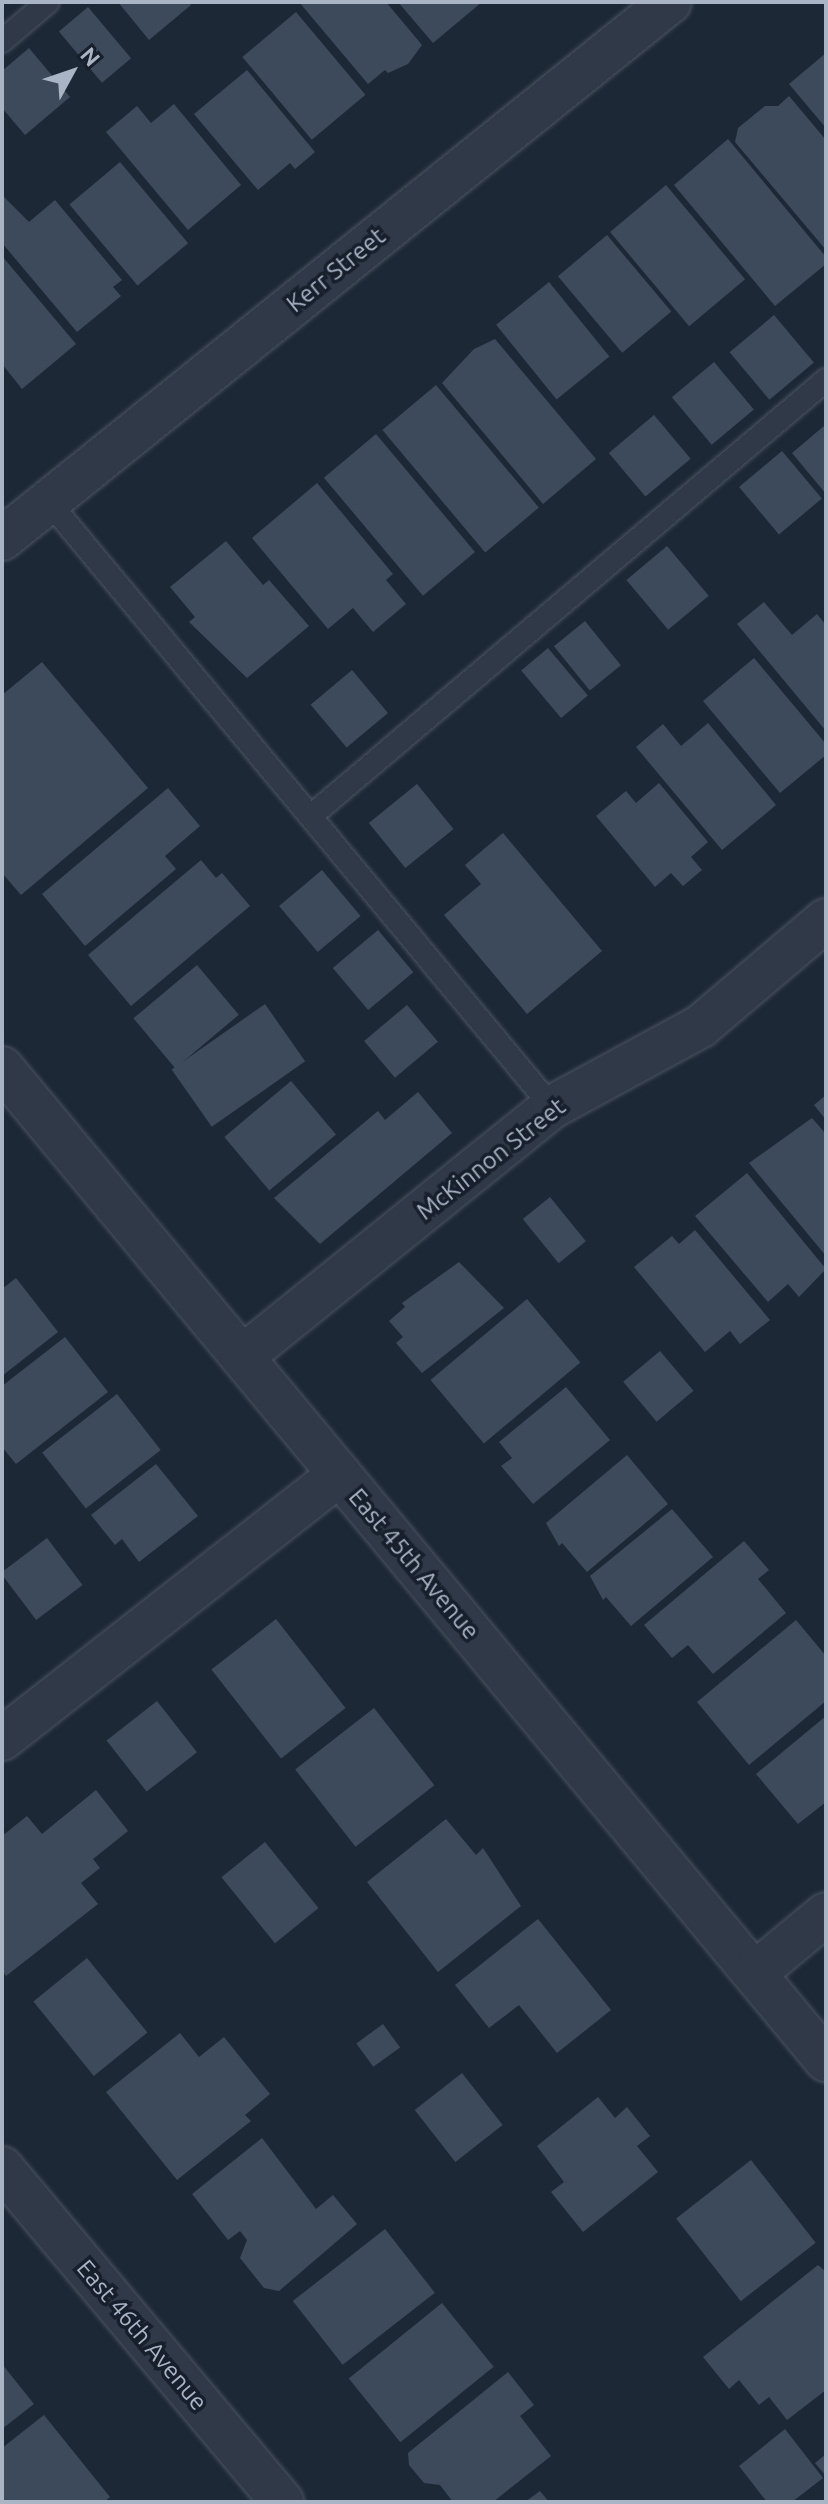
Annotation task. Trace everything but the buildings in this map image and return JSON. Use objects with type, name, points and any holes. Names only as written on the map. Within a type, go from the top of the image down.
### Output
[{"type":"street","name":"Kerr Street","points":[[6,527],[48,501],[670,2]]},
{"type":"street","name":"McKinnon Street","points":[[242,1357],[552,1107],[701,1026],[826,920]]},
{"type":"street","name":"East 45th Avenue","points":[[2,1068],[826,2060]]},
{"type":"street","points":[[2,1739],[339,1475]]},
{"type":"street","points":[[755,1973],[826,1914]]},
{"type":"street","name":"East 46th Avenue","points":[[2,2168],[282,2502]]},
{"type":"lane","points":[[2,41],[48,2]]},
{"type":"lane","points":[[311,816],[826,380]]},
{"type":"lane","points":[[48,501],[552,1107]]}]
